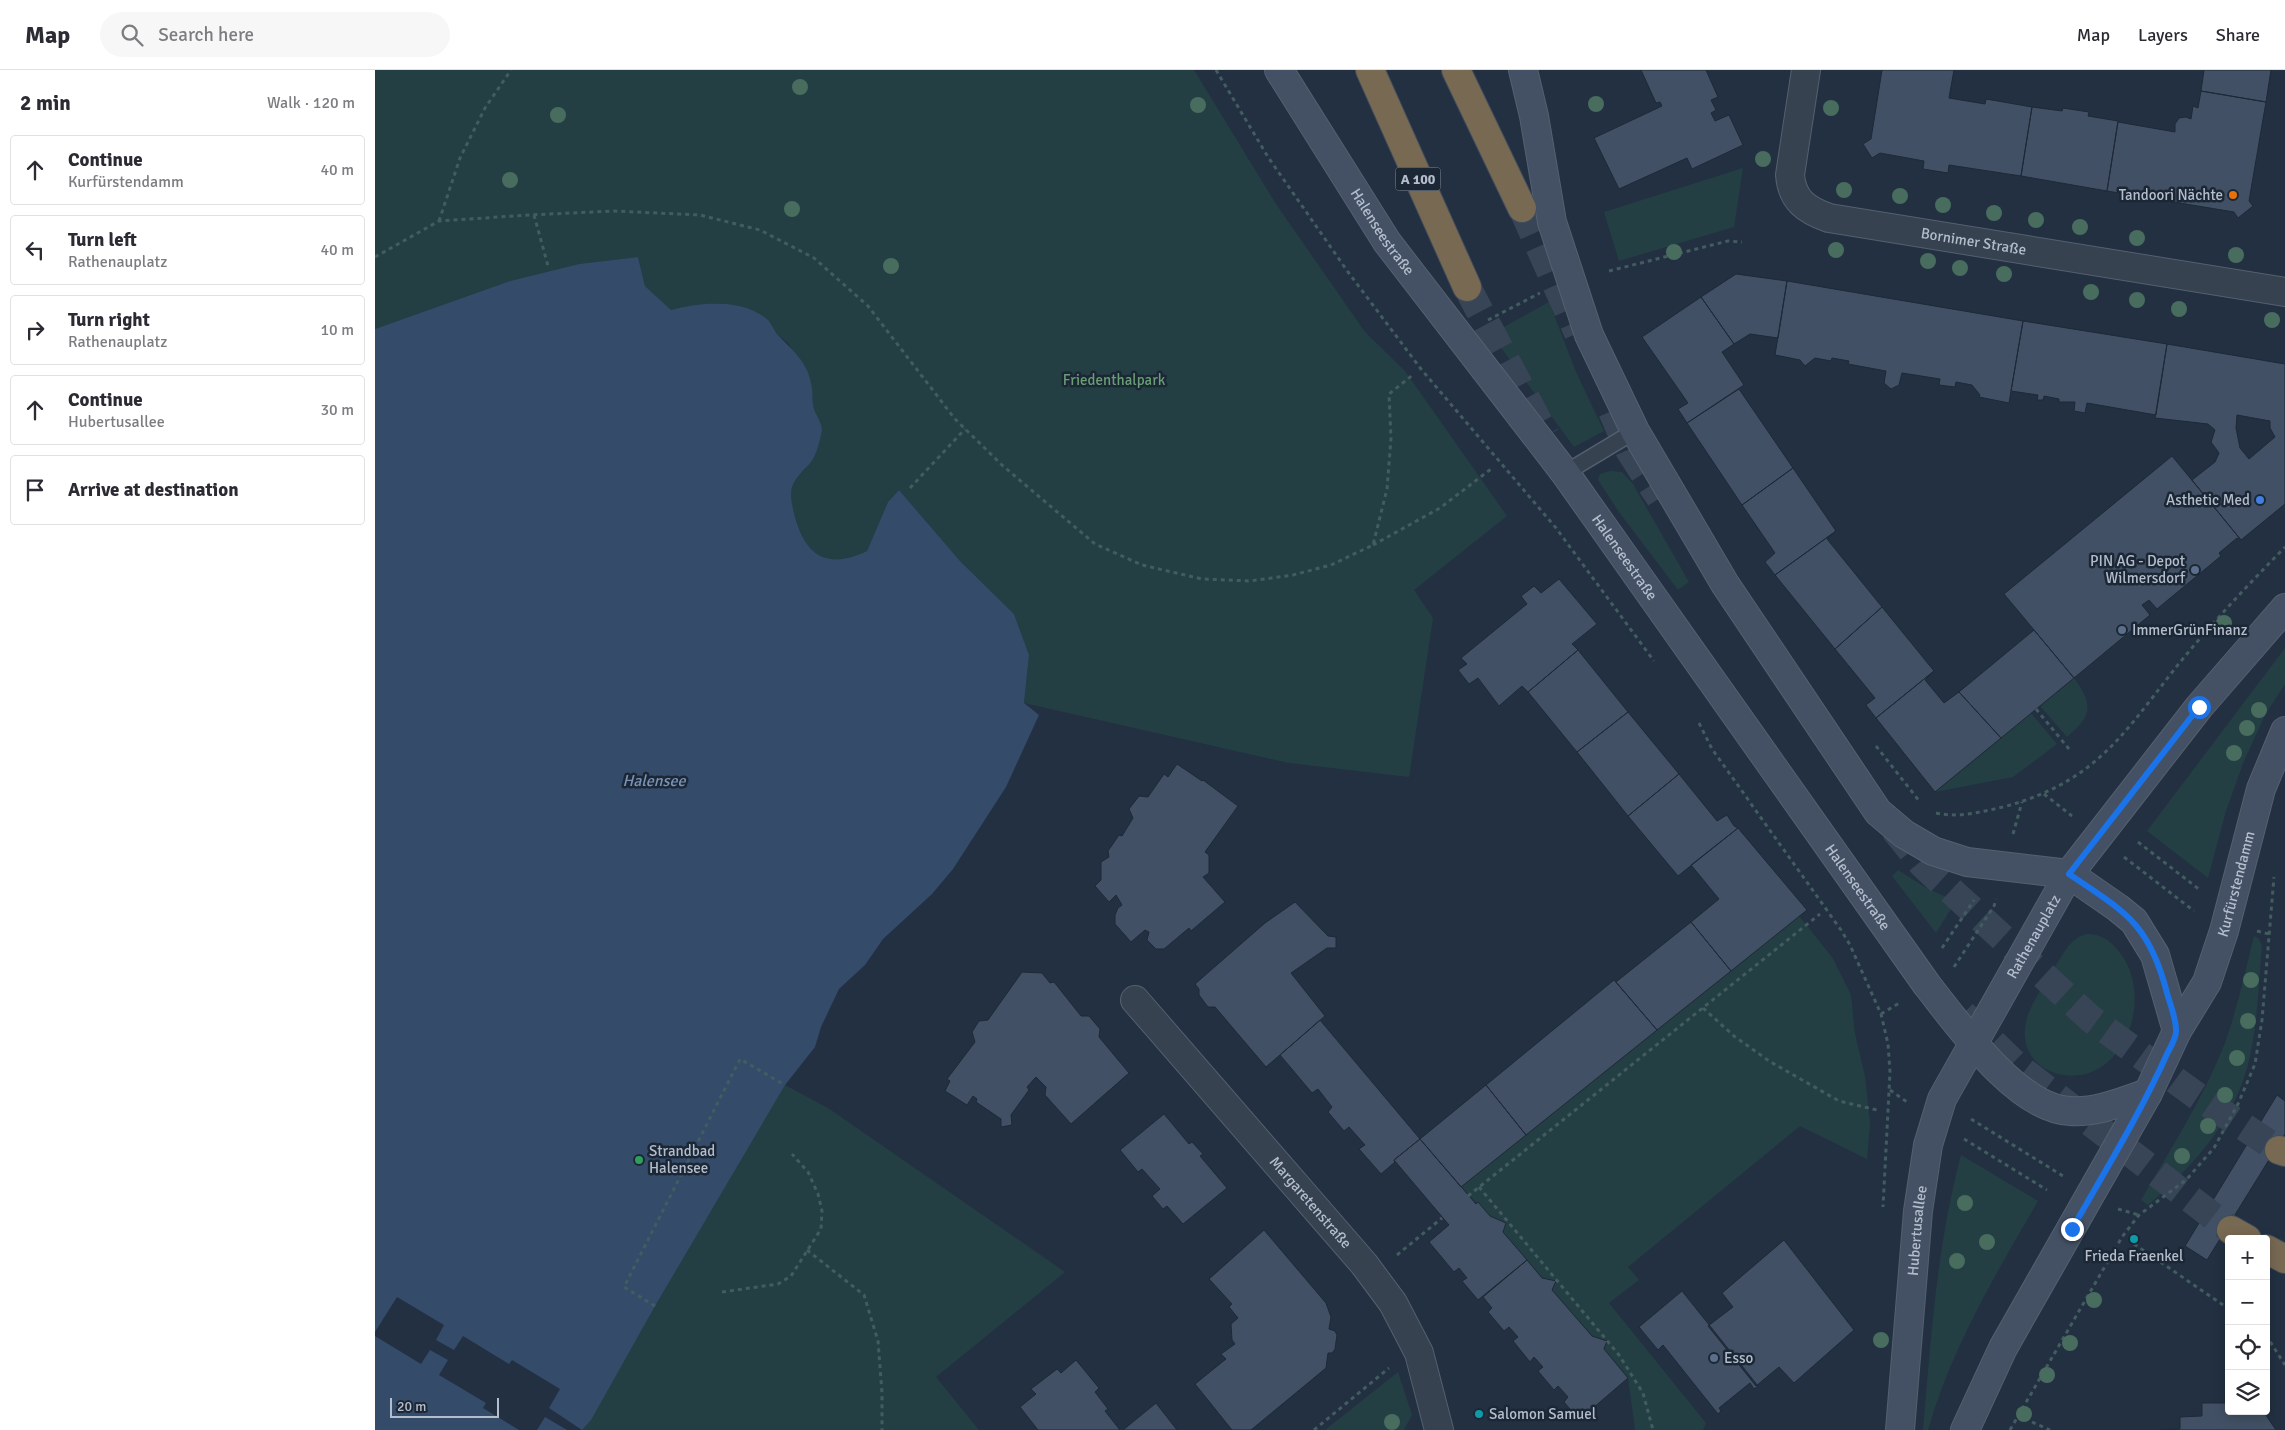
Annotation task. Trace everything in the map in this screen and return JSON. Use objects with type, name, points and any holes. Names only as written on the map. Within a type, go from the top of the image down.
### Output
[{"type":"highway","name":"A 100","points":[[1370,70],[1467,288]]},
{"type":"highway","points":[[1456,70],[1523,208]]},
{"type":"highway","points":[[2270,1251],[2285,1259]]},
{"type":"main road","name":"Halenseestraße","points":[[1279,70],[1387,242],[1565,472],[1927,985],[1973,1042]]},
{"type":"main road","points":[[1523,70],[1534,116],[1553,222],[1589,335],[1635,431],[1725,584],[1878,812],[1904,834],[1933,851],[1967,862],[2069,874],[2134,921],[2146,937],[2164,979],[2177,1031],[2148,1093],[2003,1348],[1965,1430]]},
{"type":"main road","points":[[2069,874],[2199,707],[2285,608]]},
{"type":"main road","name":"Kurfürstendamm","points":[[2177,1031],[2207,982],[2224,931],[2261,789],[2285,731]]},
{"type":"main road","name":"Rathenauplatz","points":[[1973,1042],[2069,874]]},
{"type":"main road","points":[[1973,1042],[2002,1074],[2042,1104],[2070,1112],[2109,1106],[2148,1093]]},
{"type":"main road","name":"Hubertusallee","points":[[1900,1430],[1918,1211],[1928,1146],[1940,1105],[1973,1042]]},
{"type":"street","name":"Bornimer Straße","points":[[1806,70],[1790,175],[1791,187],[1796,199],[1816,213],[1839,219],[2285,292]]},
{"type":"street","name":"Margaretenstraße","points":[[1135,1000],[1364,1264],[1393,1303],[1419,1353],[1439,1430]]},
{"type":"lane","points":[[1565,472],[1635,431]]},
{"type":"path","points":[[439,221],[459,158],[485,108],[511,70]]},
{"type":"path","points":[[1216,70],[1268,157],[1365,294],[1421,369],[1556,528],[1660,668]]},
{"type":"path","points":[[375,257],[439,221],[614,211],[699,215],[759,230],[814,258],[868,306],[965,429],[1003,466],[1095,544],[1142,565],[1202,579],[1250,580],[1293,575],[1331,565],[1373,545],[1440,508],[1491,469]]},
{"type":"path","points":[[534,215],[548,266]]},
{"type":"path","points":[[1609,271],[1728,241],[1742,242]]},
{"type":"path","points":[[1487,321],[1547,290]]},
{"type":"path","points":[[1373,545],[1387,489],[1391,438],[1389,394],[1414,374]]},
{"type":"path","points":[[909,488],[965,429]]},
{"type":"path","points":[[1928,809],[1945,815],[1974,814],[2044,794],[2084,771],[2105,754],[2144,710],[2196,642],[2285,547]]},
{"type":"path","points":[[2036,709],[2069,749]]},
{"type":"path","points":[[1695,715],[1712,749],[1850,945],[1881,1014],[1888,1044],[1890,1090],[1900,1098]]},
{"type":"path","points":[[1872,741],[1921,803]]},
{"type":"path","points":[[2044,794],[2057,804]]},
{"type":"path","points":[[2016,820],[2023,801]]},
{"type":"path","points":[[2138,842],[2204,893]]},
{"type":"path","points":[[2127,860],[2199,914]]},
{"type":"path","points":[[2010,1430],[2123,1237],[2139,1215],[2186,1180],[2214,1148],[2238,1104],[2255,1064],[2262,1020],[2275,868]]},
{"type":"path","points":[[1942,949],[1974,900]]},
{"type":"path","points":[[1955,966],[1994,906]]},
{"type":"path","points":[[1468,1196],[1820,914]]},
{"type":"path","points":[[1703,1008],[1734,1036],[1785,1070],[1839,1101],[1877,1110]]},
{"type":"path","points":[[1881,1014],[1892,1008]]},
{"type":"path","points":[[655,1306],[624,1288],[740,1059],[785,1085]]},
{"type":"path","points":[[1971,1119],[2057,1173]]},
{"type":"path","points":[[1964,1139],[2047,1190]]},
{"type":"path","points":[[723,1292],[778,1284],[791,1276],[821,1229],[822,1211],[818,1194],[808,1172],[792,1154]]},
{"type":"path","points":[[1479,1187],[1619,1355],[1643,1393],[1653,1430]]},
{"type":"path","points":[[2129,1214],[2139,1215]]},
{"type":"path","points":[[1390,1260],[1442,1218]]},
{"type":"path","points":[[2134,1244],[2225,1306]]},
{"type":"path","points":[[807,1250],[864,1295],[878,1342],[883,1393],[882,1430]]},
{"type":"path","points":[[2270,1342],[2285,1365]]},
{"type":"path","points":[[1314,1430],[1392,1365]]},
{"type":"path","points":[[2033,1422],[2050,1430]]},
{"type":"green space","name":"Friedenthalpark","points":[[375,70],[1194,70],[1276,204],[1365,332],[1405,371],[1507,516],[1414,590],[1433,618],[1409,777],[1289,763],[1024,703],[1029,655],[1014,614],[960,561],[899,490],[888,502],[867,551],[843,559],[832,559],[815,553],[808,545],[796,519],[791,492],[797,478],[811,460],[822,428],[813,408],[811,382],[788,343],[777,334],[769,321],[741,306],[717,303],[671,310],[645,286],[638,257],[579,264],[510,281],[375,329]]},
{"type":"green space","points":[[1743,168],[1734,227],[1619,261],[1604,212]]},
{"type":"green space","points":[[1549,302],[1576,372],[1604,431],[1574,447],[1491,334]]},
{"type":"green space","points":[[1610,471],[1622,472],[1633,484],[1689,582],[1678,590],[1619,512],[1598,480],[1600,474]]},
{"type":"green space","points":[[2285,648],[2285,684],[2265,715],[2244,761],[2226,811],[2208,878],[2147,831]]},
{"type":"green space","points":[[2074,678],[2085,696],[2087,710],[2081,723],[2067,737],[2040,706]]},
{"type":"green space","points":[[2031,713],[2057,744],[2013,777],[1935,792]]},
{"type":"green space","points":[[1898,870],[1928,889],[1956,901],[1936,933],[1892,876]]},
{"type":"green space","points":[[1799,916],[1832,957],[1851,995],[1855,1034],[1865,1076],[1870,1123],[1867,1159],[1800,1126],[1628,1267],[1639,1280],[1609,1303],[1706,1423],[1703,1430],[1635,1430],[1628,1378],[1604,1349],[1607,1341],[1592,1336],[1552,1290],[1556,1281],[1542,1278],[1503,1232],[1506,1223],[1490,1216],[1461,1187]]},
{"type":"green space","points":[[2087,934],[2099,936],[2110,942],[2129,968],[2134,991],[2133,1014],[2127,1036],[2115,1055],[2099,1069],[2078,1075],[2055,1073],[2040,1065],[2029,1052],[2025,1031],[2026,1021],[2029,1011],[2065,950],[2080,936]]},
{"type":"green space","points":[[2254,936],[2259,939],[2262,946],[2257,1007],[2251,1053],[2240,1088],[2231,1108],[2208,1144],[2179,1176],[2148,1205],[2141,1200],[2193,1110],[2221,1053],[2235,1010]]},
{"type":"green space","points":[[785,1085],[828,1108],[1065,1272],[936,1377],[979,1430],[503,1430]]},
{"type":"green space","points":[[1961,1155],[2038,1201],[1976,1312],[1949,1370],[1928,1430],[1923,1430],[1936,1291],[1946,1223]]},
{"type":"green space","points":[[1398,1372],[1412,1415],[1404,1430],[1325,1430]]},
{"type":"water","name":"Halensee","points":[[638,257],[645,286],[671,310],[695,305],[721,303],[747,308],[759,313],[769,321],[777,334],[798,356],[806,368],[812,386],[814,408],[822,430],[815,455],[793,484],[791,493],[796,520],[808,546],[815,553],[833,559],[843,559],[867,551],[888,502],[899,490],[960,561],[1014,614],[1029,655],[1024,703],[1039,715],[1006,787],[953,869],[932,894],[883,939],[865,965],[839,989],[821,1027],[815,1047],[785,1085],[655,1306],[591,1420],[582,1430],[375,1430],[375,329],[510,281],[579,264]]},
{"type":"pier","points":[[397,1297],[444,1325],[436,1340],[454,1350],[463,1336],[509,1364],[512,1360],[560,1389],[549,1408],[582,1430],[567,1430],[545,1417],[537,1430],[519,1430],[483,1408],[486,1403],[439,1375],[448,1360],[430,1350],[421,1364],[375,1336],[375,1332]]},
{"type":"building","points":[[1641,70],[1706,70],[1718,97],[1711,100],[1716,110],[1711,113],[1715,121],[1729,115],[1743,145],[1692,169],[1687,158],[1619,189],[1594,138],[1662,106],[1660,102],[1656,103]]},
{"type":"building","points":[[1882,70],[1954,70],[1949,98],[1985,104],[1986,99],[2032,107],[2021,176],[1949,165],[1948,173],[1923,169],[1924,161],[1880,153],[1872,158],[1863,144],[1871,139]]},
{"type":"building","points":[[2204,70],[2271,70],[2266,102],[2201,91]]},
{"type":"building","points":[[2201,91],[2266,102],[2249,201],[2253,206],[2238,218],[2234,212],[2107,191],[2118,122],[2175,132],[2175,124],[2179,118],[2186,117],[2191,119],[2193,106],[2198,108]]},
{"type":"building","points":[[2032,107],[2062,111],[2063,108],[2089,112],[2088,116],[2118,121],[2107,191],[2021,176]]},
{"type":"building","points":[[1736,274],[1787,281],[1778,338],[1750,334],[1734,344],[1701,297]]},
{"type":"building","points":[[1787,281],[2023,321],[2009,403],[1979,397],[1980,395],[1972,385],[1956,382],[1955,387],[1939,385],[1940,379],[1902,373],[1899,385],[1891,389],[1884,383],[1886,371],[1848,364],[1849,361],[1832,358],[1831,361],[1815,358],[1805,366],[1800,360],[1775,355]]},
{"type":"building","points":[[1701,297],[1734,344],[1722,352],[1744,385],[1687,423],[1678,409],[1688,403],[1642,337]]},
{"type":"building","points":[[2023,321],[2167,344],[2156,415],[2087,403],[2085,413],[2074,411],[2075,402],[2059,402],[2059,399],[2044,396],[2043,400],[2037,400],[2038,395],[2011,391]]},
{"type":"building","points":[[2167,344],[2285,364],[2285,504],[2241,540],[2192,480],[2215,462],[2219,453],[2211,442],[2215,430],[2208,424],[2155,418]],"holes":[[[2237,415],[2270,421],[2270,428],[2275,437],[2249,459],[2240,448],[2236,428]]]},
{"type":"building","points":[[1739,389],[1793,468],[1742,505],[1687,423]]},
{"type":"building","points":[[2172,456],[2241,540],[2237,538],[2219,553],[2221,556],[2157,609],[2149,600],[2142,605],[2150,615],[2074,678],[2004,594]]},
{"type":"building","points":[[1793,468],[1836,531],[1775,575],[1765,562],[1775,553],[1742,505]]},
{"type":"building","points":[[1836,531],[1827,539],[1882,607],[1835,649],[1775,575]]},
{"type":"building","points":[[1559,579],[1597,624],[1572,644],[1578,650],[1528,692],[1522,686],[1499,706],[1478,678],[1469,684],[1458,670],[1467,664],[1461,658],[1527,604],[1521,596],[1534,586],[1541,593]]},
{"type":"building","points":[[1882,607],[1934,671],[1876,718],[1866,705],[1875,698],[1835,649]]},
{"type":"building","points":[[2034,630],[2074,678],[2001,738],[1959,692]]},
{"type":"building","points":[[1578,650],[1628,712],[1577,752],[1528,692]]},
{"type":"building","points":[[1934,671],[1925,680],[1944,703],[1959,692],[2001,738],[1935,792],[1876,718]]},
{"type":"building","points":[[1628,712],[1679,774],[1628,816],[1577,752]]},
{"type":"building","points":[[1177,764],[1203,780],[1238,806],[1205,852],[1209,855],[1209,873],[1203,877],[1225,902],[1191,931],[1189,928],[1164,949],[1156,949],[1147,940],[1149,932],[1145,930],[1131,942],[1115,924],[1115,915],[1118,908],[1122,905],[1116,895],[1109,902],[1095,886],[1101,880],[1101,862],[1109,857],[1108,851],[1119,835],[1122,836],[1133,818],[1129,809],[1139,796],[1148,797],[1164,774],[1168,777]]},
{"type":"building","points":[[1679,774],[1717,821],[1727,815],[1734,826],[1738,828],[1678,876],[1628,816]]},
{"type":"building","points":[[1738,828],[1807,910],[1731,971],[1691,922],[1719,899],[1691,865]]},
{"type":"building","points":[[1295,902],[1328,936],[1336,937],[1336,948],[1327,948],[1291,973],[1325,1016],[1266,1067],[1215,1007],[1208,1007],[1199,995],[1199,989],[1195,984],[1265,923]]},
{"type":"building","points":[[1691,922],[1731,971],[1657,1030],[1616,982]]},
{"type":"building","points":[[1022,972],[1042,973],[1050,983],[1054,982],[1081,1016],[1089,1016],[1100,1029],[1099,1037],[1129,1073],[1071,1124],[1045,1095],[1046,1087],[1036,1077],[1027,1087],[1029,1090],[1011,1115],[1012,1125],[1001,1127],[1001,1119],[976,1102],[977,1099],[973,1096],[967,1105],[945,1091],[950,1081],[947,1079],[975,1042],[972,1032],[979,1021],[988,1020]]},
{"type":"building","points":[[1614,980],[1657,1030],[1526,1135],[1486,1085]]},
{"type":"building","points":[[1320,1020],[1420,1139],[1394,1160],[1395,1162],[1381,1174],[1359,1149],[1365,1145],[1349,1127],[1344,1131],[1328,1112],[1332,1107],[1318,1089],[1312,1093],[1280,1055]]},
{"type":"building","points":[[1486,1085],[1526,1135],[1461,1187],[1420,1139]]},
{"type":"building","points":[[2277,1095],[2285,1101],[2285,1134],[2207,1260],[2185,1246]]},
{"type":"building","points":[[1164,1114],[1189,1144],[1192,1142],[1203,1154],[1200,1156],[1227,1188],[1183,1224],[1167,1206],[1163,1209],[1152,1196],[1160,1189],[1142,1169],[1138,1172],[1120,1150]]},
{"type":"building","points":[[1420,1139],[1476,1204],[1478,1202],[1490,1216],[1506,1223],[1503,1232],[1527,1260],[1478,1300],[1462,1281],[1467,1278],[1459,1268],[1454,1272],[1429,1242],[1449,1225],[1394,1160]]},
{"type":"building","points":[[1264,1230],[1326,1303],[1331,1317],[1329,1329],[1335,1331],[1337,1335],[1335,1349],[1332,1353],[1328,1353],[1326,1368],[1251,1430],[1232,1430],[1195,1384],[1226,1359],[1221,1354],[1235,1344],[1232,1340],[1231,1324],[1238,1318],[1229,1307],[1232,1304],[1209,1279]]},
{"type":"building","points":[[1784,1240],[1854,1330],[1794,1383],[1779,1367],[1756,1386],[1708,1326],[1733,1307],[1722,1293]]},
{"type":"building","points":[[1527,1260],[1542,1278],[1556,1281],[1552,1290],[1592,1336],[1607,1341],[1604,1349],[1628,1378],[1579,1420],[1564,1402],[1568,1397],[1558,1386],[1554,1390],[1538,1371],[1543,1367],[1534,1357],[1530,1362],[1513,1341],[1518,1337],[1509,1327],[1504,1331],[1488,1312],[1492,1308],[1483,1297]]},
{"type":"building","points":[[1682,1291],[1758,1386],[1754,1389],[1750,1383],[1719,1408],[1721,1411],[1718,1414],[1663,1345],[1658,1350],[1639,1327]]},
{"type":"building","points":[[1076,1360],[1099,1388],[1095,1392],[1108,1409],[1105,1411],[1120,1430],[1038,1430],[1020,1407],[1036,1394],[1031,1389],[1057,1369],[1061,1373]]},
{"type":"building","points":[[1156,1403],[1177,1430],[1123,1430]]},
{"type":"building","points":[[2202,1403],[2225,1403],[2225,1415],[2266,1415],[2276,1430],[2161,1430],[2180,1429],[2180,1417],[2202,1416]]},
{"type":"tunnel","points":[[1522,208],[1578,333]]},
{"type":"tunnel","points":[[1467,287],[1546,436]]},
{"type":"tunnel","points":[[1612,411],[1629,450],[1660,498]]},
{"type":"tunnel","points":[[1894,829],[1923,865],[2091,1019],[2197,1096],[2279,1150]]},
{"type":"tunnel","points":[[1963,1014],[2018,1067],[2231,1230]]},
{"type":"place","name":"Tandoori Nächte","points":[[2233,195]]},
{"type":"place","name":"Asthetic Med","points":[[2260,500]]},
{"type":"place","name":"PIN AG - Depot Wilmersdorf","points":[[2195,570]]},
{"type":"place","name":"ImmerGrünFinanz","points":[[2122,630]]},
{"type":"place","name":"Strandbad Halensee","points":[[639,1160]]},
{"type":"place","name":"Frieda Fraenkel","points":[[2134,1239]]},
{"type":"place","name":"Esso","points":[[1714,1358]]},
{"type":"place","name":"Salomon Samuel","points":[[1479,1414]]},
{"type":"route","points":[[2072,1229],[2148,1093],[2177,1031],[2164,979],[2146,937],[2134,921],[2069,874],[2121,804],[2199,707]]}]
